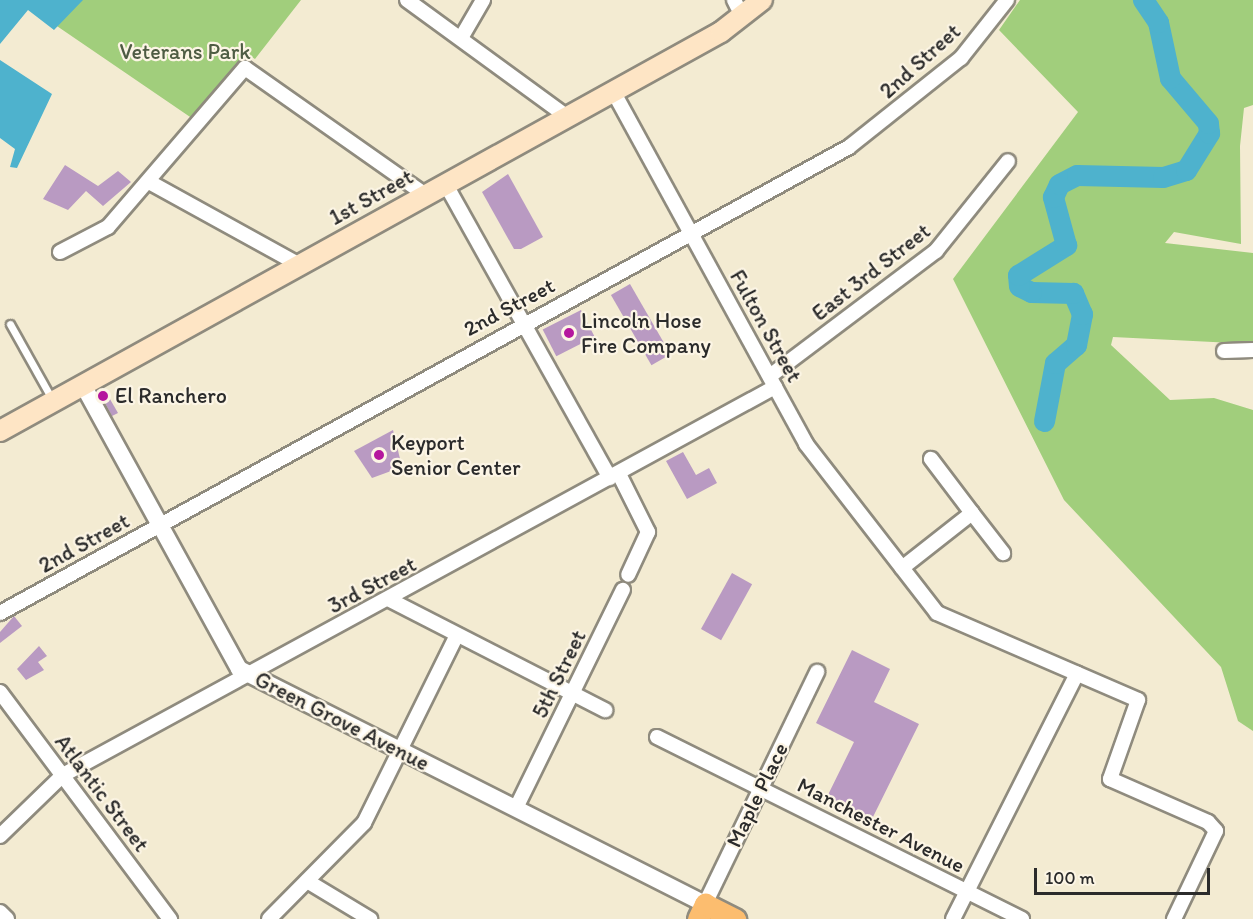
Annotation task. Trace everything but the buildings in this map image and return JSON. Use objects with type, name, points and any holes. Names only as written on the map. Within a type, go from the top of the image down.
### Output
[{"type":"main road","name":"1st Street","points":[[0,431],[613,91],[738,8],[762,0]]},
{"type":"main road","name":"Green Grove Avenue","points":[[702,912],[735,919]]},
{"type":"street","points":[[407,0],[566,116]]},
{"type":"street","points":[[461,38],[483,0]]},
{"type":"street","name":"2nd Street","points":[[0,613],[523,322],[692,234],[849,147],[961,58],[1007,0]]},
{"type":"street","points":[[60,252],[99,235],[151,183],[245,68],[424,195]]},
{"type":"street","name":"Fulton Street","points":[[613,91],[821,466],[945,619],[1077,674],[1142,698],[1110,779],[1208,822],[1216,831],[1174,919]]},
{"type":"street","name":"East 3rd Street","points":[[773,382],[936,251],[1008,160]]},
{"type":"street","points":[[151,183],[298,264]]},
{"type":"street","name":"5th Street","points":[[445,183],[523,322],[648,532],[628,575]]},
{"type":"street","points":[[1224,351],[1253,350]]},
{"type":"street","name":"3rd Street","points":[[0,836],[63,775],[390,600],[615,476],[773,382]]},
{"type":"street","name":"Green Grove Avenue","points":[[82,385],[239,669],[516,808],[702,912]]},
{"type":"street","points":[[931,459],[1004,553]]},
{"type":"street","points":[[902,568],[972,513]]},
{"type":"street","name":"5th Street","points":[[516,808],[623,590]]},
{"type":"street","points":[[390,600],[605,710]]},
{"type":"street","points":[[268,919],[364,823],[457,635]]},
{"type":"street","name":"Maple Place","points":[[702,912],[817,672]]},
{"type":"street","points":[[953,919],[1077,674]]},
{"type":"street","name":"Atlantic Street","points":[[0,692],[170,919]]},
{"type":"street","name":"Manchester Avenue","points":[[657,736],[1022,919]]},
{"type":"street","points":[[307,881],[370,919]]},
{"type":"street","points":[[0,912],[7,919]]},
{"type":"lane","points":[[10,324],[53,402]]},
{"type":"lane","name":"5th Street","points":[[623,590],[628,575]]},
{"type":"green space","name":"Veterans Park","points":[[79,0],[301,0],[255,59],[246,53],[196,121],[51,22]]},
{"type":"green space","points":[[1020,0],[1253,0],[1253,105],[1244,108],[1240,146],[1241,244],[1174,232],[1165,243],[1253,253],[1253,344],[1113,337],[1111,345],[1170,400],[1214,398],[1253,410],[1253,731],[1238,721],[1221,667],[1064,500],[953,279],[1078,112],[999,30]]},
{"type":"water","points":[[0,0],[83,0],[54,30],[28,10],[0,44]]},
{"type":"water","points":[[0,60],[52,94],[17,168],[10,167],[15,149],[0,138]]},
{"type":"waterway","points":[[1044,421],[1055,363],[1076,345],[1082,314],[1073,293],[1031,292],[1019,286],[1018,275],[1066,245],[1053,197],[1059,184],[1077,175],[1163,177],[1186,170],[1209,133],[1208,123],[1170,78],[1158,22],[1143,0]]},
{"type":"place","name":"Lincoln Hose Fire Company","points":[[569,333]]},
{"type":"place","name":"El Ranchero","points":[[103,396]]},
{"type":"place","name":"Keyport Senior Center","points":[[379,455]]}]
